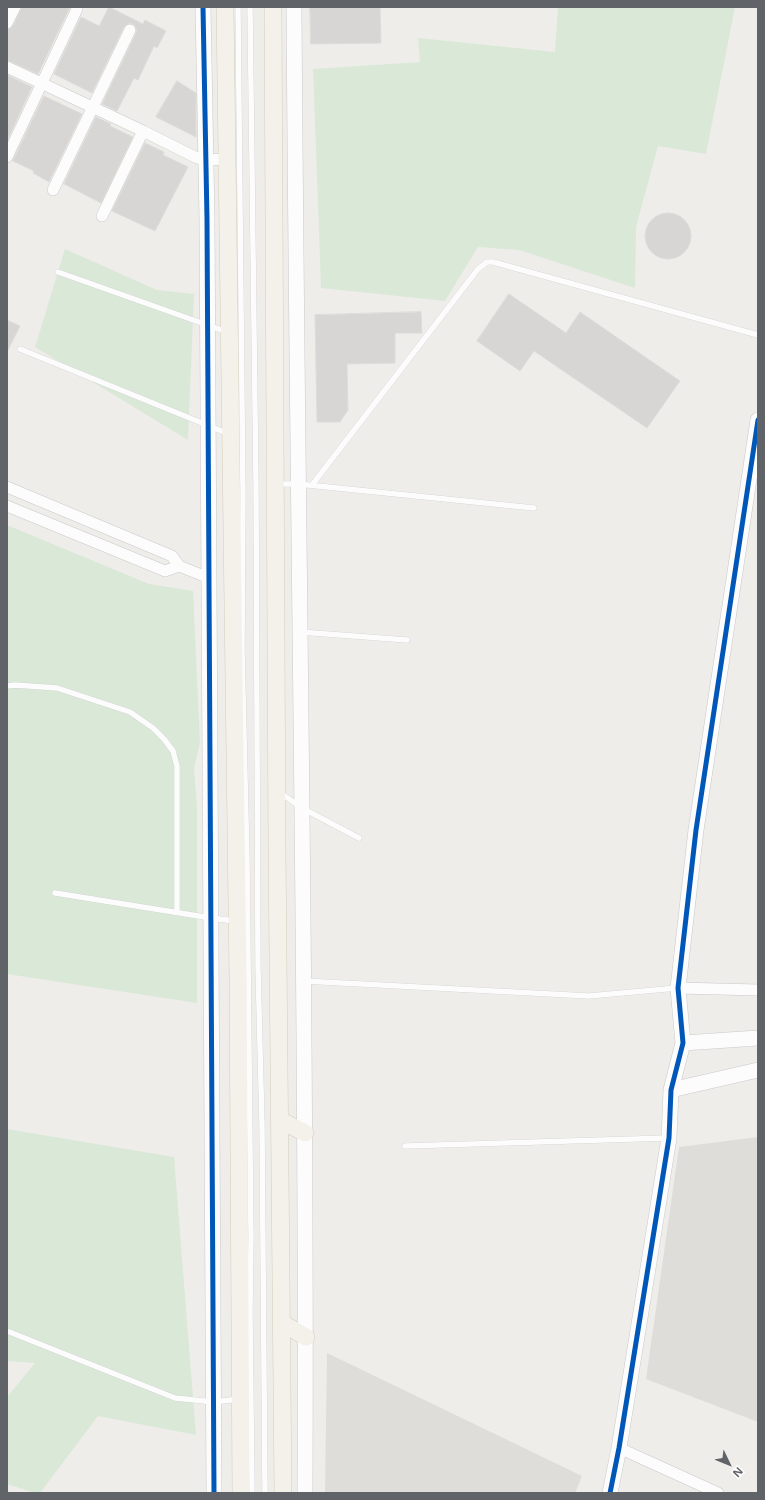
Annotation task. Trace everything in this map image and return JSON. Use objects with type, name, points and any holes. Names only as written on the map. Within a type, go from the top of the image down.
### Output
[{"type":"main road","points":[[226,7],[238,921],[241,1493]]},
{"type":"main road","points":[[273,7],[277,791],[282,1323],[288,1489]]},
{"type":"main road","points":[[280,1120],[305,1133]]},
{"type":"main road","points":[[282,1323],[306,1337]]},
{"type":"street","points":[[7,23],[15,7]]},
{"type":"street","points":[[202,7],[208,427],[214,1493]]},
{"type":"street","points":[[294,7],[305,485],[299,632],[304,981],[306,1337],[305,1493]]},
{"type":"street","points":[[7,157],[77,9]]},
{"type":"street","points":[[53,190],[130,30]]},
{"type":"street","points":[[7,67],[143,130],[191,155],[205,160],[227,159]]},
{"type":"street","points":[[102,216],[143,130]]},
{"type":"street","points":[[610,1493],[619,1448],[669,1138],[671,1090],[683,1043],[678,988],[696,830],[758,420]]},
{"type":"street","points":[[7,487],[172,556],[179,566],[209,578]]},
{"type":"street","points":[[7,506],[165,571],[179,566]]},
{"type":"street","points":[[678,988],[758,990]]},
{"type":"street","points":[[683,1043],[758,1038]]},
{"type":"street","points":[[671,1090],[749,1074]]},
{"type":"street","points":[[619,1448],[718,1493]]},
{"type":"lane","points":[[238,7],[243,488],[242,650],[247,859],[252,1493]]},
{"type":"lane","points":[[250,7],[256,478],[258,968],[262,1124],[265,1493]]},
{"type":"lane","points":[[305,485],[478,269],[487,262],[493,262],[758,335]]},
{"type":"lane","points":[[58,272],[230,333]]},
{"type":"lane","points":[[20,349],[232,436]]},
{"type":"lane","points":[[275,484],[305,485],[534,508]]},
{"type":"lane","points":[[299,632],[407,640]]},
{"type":"lane","points":[[7,686],[15,685],[57,688],[130,712],[153,728],[164,739],[173,751],[177,766],[177,912]]},
{"type":"lane","points":[[277,791],[302,808],[359,838]]},
{"type":"lane","points":[[56,893],[238,921]]},
{"type":"lane","points":[[304,981],[590,996],[678,988]]},
{"type":"lane","points":[[406,1146],[669,1138]]},
{"type":"lane","points":[[7,1331],[175,1398],[214,1402],[241,1399]]},
{"type":"shaded area","points":[[758,1137],[758,1422],[646,1379],[679,1147]]},
{"type":"shaded area","points":[[327,1353],[582,1476],[575,1493],[325,1493]]},
{"type":"green space","points":[[558,7],[735,7],[706,154],[658,146],[636,227],[635,288],[519,250],[478,247],[445,301],[321,288],[313,69],[420,62],[418,38],[555,52]]},
{"type":"green space","points":[[65,249],[157,290],[194,294],[188,440],[35,347]]},
{"type":"green space","points":[[7,525],[149,584],[193,591],[200,743],[194,768],[197,806],[197,1003],[7,974]]},
{"type":"green space","points":[[7,1129],[174,1157],[196,1435],[98,1416],[40,1493],[35,1493],[7,1484],[7,1397],[35,1363],[7,1361]]},
{"type":"building","points":[[22,7],[70,7],[38,74],[7,60],[7,30],[13,26]]},
{"type":"building","points":[[109,7],[143,24],[145,20],[166,31],[157,48],[154,46],[138,80],[134,78],[117,111],[102,104],[136,33],[137,29],[133,24],[129,23],[124,27],[92,93],[54,74],[81,17],[99,26]]},
{"type":"building","points":[[310,7],[380,7],[381,43],[311,44]]},
{"type":"building","points":[[7,75],[32,87],[7,141]]},
{"type":"building","points":[[177,81],[196,93],[196,137],[156,117]]},
{"type":"building","points":[[44,96],[82,114],[49,182],[33,173],[34,171],[13,161]]},
{"type":"building","points":[[96,117],[111,124],[110,126],[133,137],[101,203],[64,184]]},
{"type":"building","points":[[145,143],[164,152],[163,155],[188,167],[155,231],[112,211]]},
{"type":"building","points":[[663,213],[673,213],[681,217],[687,223],[691,231],[691,241],[687,249],[681,255],[673,259],[663,259],[655,255],[649,249],[645,241],[645,231],[649,223],[655,217]]},
{"type":"building","points":[[509,294],[566,333],[580,312],[680,381],[647,428],[534,351],[520,371],[477,341]]},
{"type":"building","points":[[421,312],[422,333],[395,333],[395,363],[347,364],[348,410],[340,422],[317,422],[315,315]]},
{"type":"building","points":[[7,320],[20,326],[7,352]]},
{"type":"cycle path","points":[[203,7],[207,219],[214,1493]]},
{"type":"cycle path","points":[[610,1493],[619,1448],[669,1138],[671,1090],[683,1043],[678,988],[696,830],[758,420]]}]
